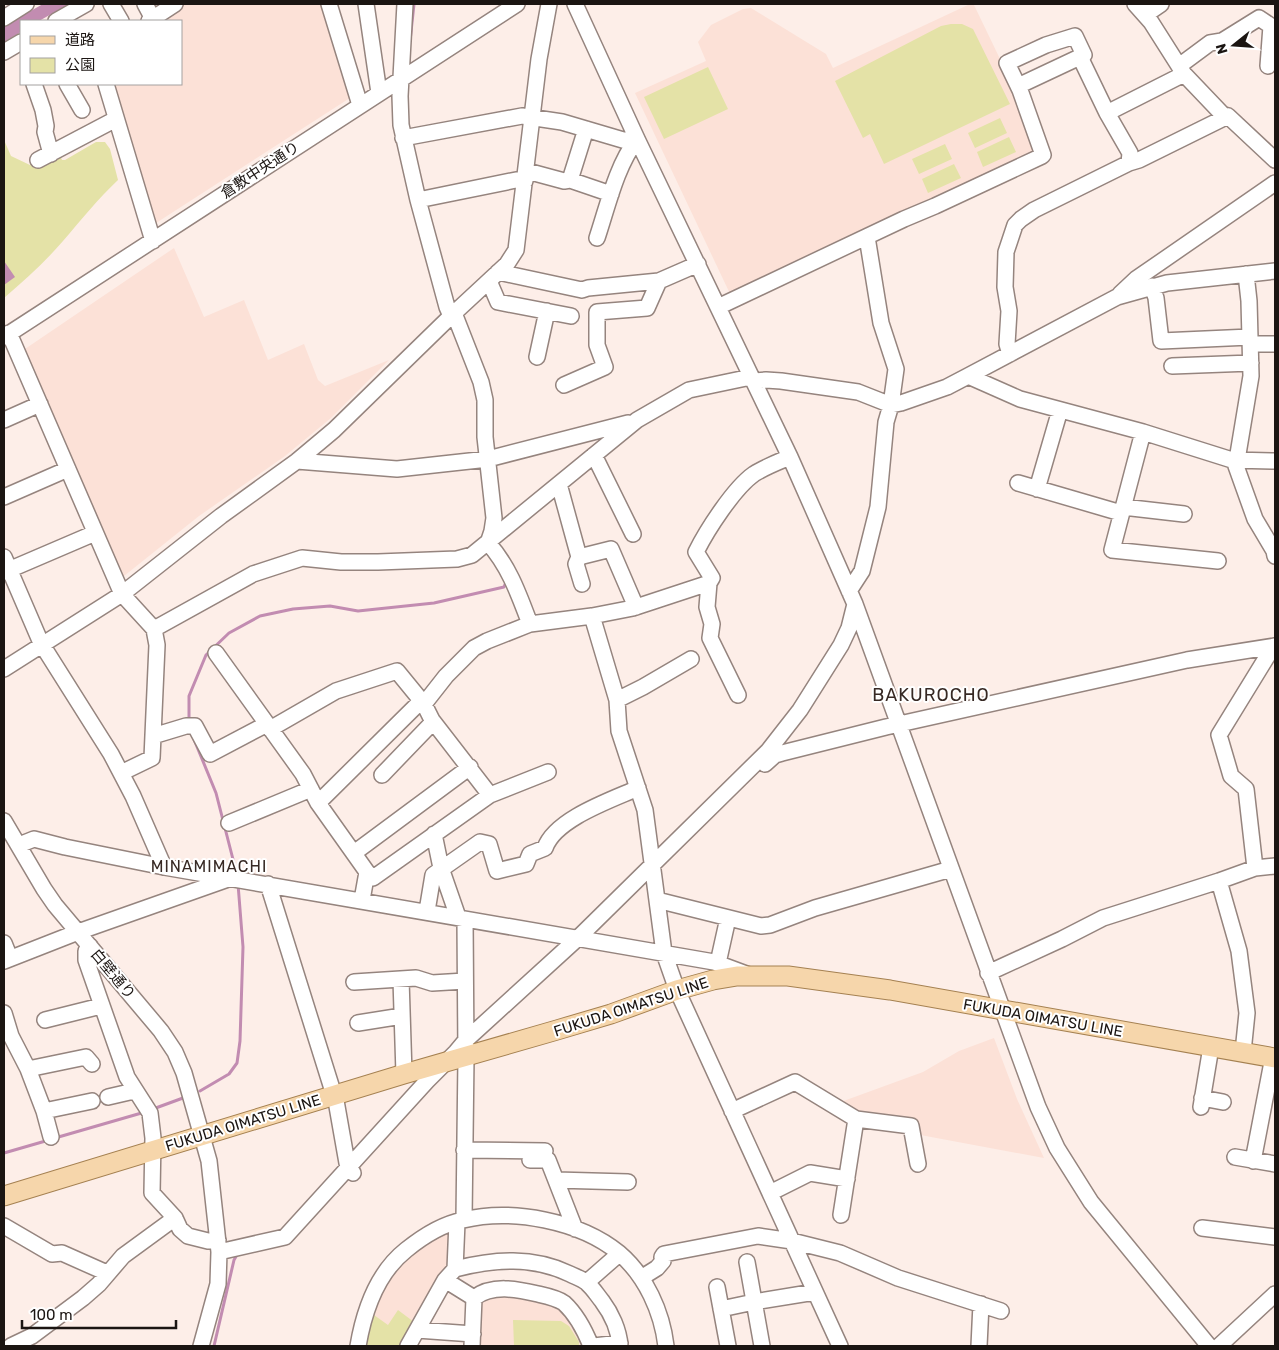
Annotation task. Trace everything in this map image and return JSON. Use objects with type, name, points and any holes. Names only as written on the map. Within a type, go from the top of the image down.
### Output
[{"type":"main road","name":"FUKUDA OIMATSU LINE","points":[[4,1196],[404,1074],[447,1063],[466,1048],[611,1014],[677,990],[713,980],[751,975],[788,976],[881,989],[1274,1058]]},
{"type":"street","points":[[4,18],[26,4]]},
{"type":"street","points":[[58,20],[86,4]]},
{"type":"street","points":[[111,4],[120,20]]},
{"type":"street","points":[[145,4],[151,20],[175,4]]},
{"type":"street","points":[[329,4],[360,105]]},
{"type":"street","points":[[366,4],[380,93]]},
{"type":"street","points":[[404,4],[400,111],[421,199],[453,312],[481,382],[485,400],[485,437],[491,458],[494,518],[488,544]]},
{"type":"street","name":"倉敷中央通り","points":[[6,335],[517,4]]},
{"type":"street","points":[[4,669],[120,590],[297,461],[334,430],[453,312],[511,260],[516,250],[529,100],[535,58],[550,4]]},
{"type":"street","points":[[576,4],[637,139],[790,457],[852,598],[1001,1010],[1038,1107],[1057,1148],[1092,1202],[1209,1346]]},
{"type":"street","points":[[1161,4],[1140,9],[1181,70],[1225,117],[1228,116],[1275,160]]},
{"type":"street","points":[[1108,113],[1181,70],[1210,43],[1222,40],[1259,18],[1271,26],[1268,66]]},
{"type":"street","points":[[718,307],[1042,156],[1018,86],[1007,63],[1046,45],[1075,36],[1084,55],[1018,86]]},
{"type":"street","points":[[1080,57],[1130,153],[1129,162]]},
{"type":"street","points":[[34,85],[46,126],[44,157],[116,119]]},
{"type":"street","points":[[69,85],[82,110]]},
{"type":"street","points":[[106,85],[152,241]]},
{"type":"street","points":[[407,137],[528,117],[562,122],[623,140],[637,139]]},
{"type":"street","points":[[1009,350],[1009,311],[1005,287],[1006,252],[1015,225],[1020,219],[1129,162],[1139,160],[1225,117]]},
{"type":"street","points":[[570,180],[586,129]]},
{"type":"street","points":[[597,238],[626,153],[637,139]]},
{"type":"street","points":[[421,199],[523,178],[570,180],[611,194]]},
{"type":"street","points":[[1117,297],[1136,279],[1274,188]]},
{"type":"street","points":[[466,1048],[754,765],[784,742],[800,710],[841,645],[849,628],[852,598],[884,508],[886,422],[891,404],[896,369],[882,323],[867,237]]},
{"type":"street","points":[[493,277],[582,290],[659,281],[698,264]]},
{"type":"street","points":[[154,629],[252,574],[302,558],[342,562],[369,562],[457,559],[472,554],[488,544],[637,420],[694,387],[753,379],[781,381],[858,392],[891,404],[901,403],[947,387],[1009,350],[1117,297],[1167,283],[1275,271]]},
{"type":"street","points":[[1246,274],[1249,301],[1251,376],[1236,466],[1255,519],[1275,556]]},
{"type":"street","points":[[493,277],[498,302],[571,316]]},
{"type":"street","points":[[564,385],[605,367],[597,345],[597,312],[647,308],[659,281]]},
{"type":"street","points":[[1152,286],[1156,298],[1161,341],[1250,340],[1275,344]]},
{"type":"street","points":[[537,357],[547,311]]},
{"type":"street","points":[[6,335],[40,404],[120,590],[154,629],[157,645],[152,758],[121,773]]},
{"type":"street","points":[[1172,366],[1251,363]]},
{"type":"street","points":[[968,376],[1020,399],[1143,432],[1200,451],[1237,461],[1275,461]]},
{"type":"street","points":[[4,420],[40,404]]},
{"type":"street","points":[[1037,489],[1060,410]]},
{"type":"street","points":[[297,461],[397,469],[491,458],[605,430],[637,420]]},
{"type":"street","points":[[1143,432],[1112,550],[1218,561]]},
{"type":"street","points":[[594,455],[633,534]]},
{"type":"street","points":[[738,695],[710,638],[712,624],[707,607],[709,583],[712,578],[696,552],[704,536],[736,492],[754,474],[790,457]]},
{"type":"street","points":[[4,497],[68,469]]},
{"type":"street","points":[[1018,483],[1122,510],[1184,514]]},
{"type":"street","points":[[559,484],[579,557],[576,564],[582,584]]},
{"type":"street","points":[[95,533],[5,566],[41,642],[111,754],[164,866]]},
{"type":"street","points":[[488,544],[514,583],[530,624]]},
{"type":"street","points":[[579,557],[611,549],[636,607]]},
{"type":"street","points":[[318,803],[422,703],[474,648],[530,624],[592,616],[636,607],[709,583]]},
{"type":"street","points":[[592,616],[617,700],[619,731],[648,824],[664,953],[677,990],[840,1346]]},
{"type":"street","points":[[784,742],[899,724],[1187,660],[1274,646]]},
{"type":"street","points":[[1255,868],[1246,789],[1231,776],[1219,735],[1274,646]]},
{"type":"street","points":[[216,653],[303,774],[318,803],[373,878],[490,795],[548,772]]},
{"type":"street","points":[[617,700],[691,659]]},
{"type":"street","points":[[153,736],[195,726],[210,754],[269,727],[336,690],[397,671],[422,703],[433,722],[490,795]]},
{"type":"street","points":[[382,776],[433,722]]},
{"type":"street","points":[[354,853],[470,767]]},
{"type":"street","points":[[427,911],[433,875],[480,842],[490,844],[497,871],[526,864],[530,854],[545,848],[551,836],[568,823],[638,788]]},
{"type":"street","points":[[230,823],[311,789]]},
{"type":"street","name":"白壁通り","points":[[4,821],[12,840],[44,889],[161,1031],[175,1052],[184,1073],[210,1168],[228,1251],[201,1346]]},
{"type":"street","points":[[408,1346],[450,1275],[460,1220],[464,1150],[466,1048],[465,981],[461,918],[441,868],[434,834]]},
{"type":"street","points":[[12,840],[34,839],[65,847],[164,866],[664,953],[718,963],[751,975]]},
{"type":"street","points":[[988,973],[1062,940],[1103,918],[1255,868],[1275,866]]},
{"type":"street","points":[[657,900],[761,926],[770,925],[815,908],[951,869]]},
{"type":"street","points":[[362,900],[367,872]]},
{"type":"street","points":[[4,943],[7,959],[78,932],[236,878]]},
{"type":"street","points":[[1219,881],[1239,951],[1247,1013],[1243,1052]]},
{"type":"street","points":[[90,946],[86,951],[86,960],[101,1006],[134,1091],[148,1111],[153,1151],[152,1193],[175,1218],[180,1230],[188,1236],[208,1241],[240,1259],[242,1256],[283,1247],[293,1242],[355,1174],[351,1170],[335,1095],[268,884]]},
{"type":"street","points":[[718,963],[728,918]]},
{"type":"street","points":[[354,982],[416,978],[432,983],[465,981]]},
{"type":"street","points":[[401,979],[404,1074]]},
{"type":"street","points":[[45,1020],[101,1006]]},
{"type":"street","points":[[4,1013],[11,1036],[28,1069],[44,1111],[51,1137]]},
{"type":"street","points":[[358,1023],[402,1016]]},
{"type":"street","points":[[1211,1047],[1202,1102],[1223,1102]]},
{"type":"street","points":[[28,1069],[86,1057],[92,1064]]},
{"type":"street","points":[[1254,1160],[1268,1119],[1274,1058]]},
{"type":"street","points":[[351,1170],[447,1063]]},
{"type":"street","points":[[732,1111],[796,1082],[856,1119],[911,1126],[918,1164]]},
{"type":"street","points":[[108,1097],[134,1091]]},
{"type":"street","points":[[44,1111],[92,1101]]},
{"type":"street","points":[[841,1215],[856,1119]]},
{"type":"street","points":[[464,1150],[547,1151]]},
{"type":"street","points":[[1235,1157],[1275,1164]]},
{"type":"street","points":[[530,1160],[548,1160],[575,1229]]},
{"type":"street","points":[[770,1193],[810,1173],[846,1179]]},
{"type":"street","points":[[556,1180],[628,1182]]},
{"type":"street","points":[[358,1346],[368,1307],[384,1274],[406,1250],[435,1231],[460,1220],[504,1216],[545,1220],[575,1229],[602,1242],[619,1254],[641,1278],[655,1303],[662,1322],[666,1346]]},
{"type":"street","points":[[11,1346],[32,1336],[83,1298],[99,1284],[123,1256],[175,1218]]},
{"type":"street","points":[[4,1226],[52,1254],[62,1253],[107,1273]]},
{"type":"street","points":[[1202,1228],[1275,1237]]},
{"type":"street","points":[[641,1278],[657,1268],[664,1254],[758,1236],[792,1241],[840,1253],[898,1278],[1001,1311]]},
{"type":"street","points":[[587,1282],[619,1254]]},
{"type":"street","points":[[450,1275],[478,1263],[519,1260],[562,1271],[587,1282],[606,1306],[613,1319],[620,1344],[592,1346],[587,1334],[562,1302],[551,1297],[512,1288],[482,1292],[474,1298]]},
{"type":"street","points":[[747,1262],[762,1346]]},
{"type":"street","points":[[417,1330],[472,1340],[474,1298],[450,1275]]},
{"type":"street","points":[[718,1287],[728,1346]]},
{"type":"street","points":[[721,1309],[815,1292]]},
{"type":"street","points":[[1219,1346],[1275,1294]]},
{"type":"street","points":[[979,1346],[981,1304]]},
{"type":"shaded area","points":[[43,4],[69,4],[41,20],[20,20],[20,33],[4,42],[4,26]]},
{"type":"shaded area","points":[[184,4],[326,4],[353,96],[153,225],[111,85],[182,85],[182,20],[167,20]]},
{"type":"shaded area","points":[[970,4],[974,5],[1014,88],[1037,154],[732,298],[635,93],[706,61],[698,42],[711,25],[743,9],[751,8],[826,54],[833,68]]},
{"type":"shaded area","points":[[174,248],[204,317],[244,300],[268,360],[304,344],[318,380],[325,386],[389,360],[331,418],[285,456],[199,516],[119,580],[22,351]]},
{"type":"shaded area","points":[[4,261],[15,277],[4,285]]},
{"type":"shaded area","points":[[994,1038],[1017,1099],[1044,1158],[915,1134],[857,1115],[838,1103],[923,1072],[959,1051]]},
{"type":"shaded area","points":[[449,1229],[451,1262],[403,1346],[362,1346],[366,1327],[387,1281],[412,1252]]},
{"type":"shaded area","points":[[506,1292],[560,1305],[587,1346],[476,1346],[478,1299]]},
{"type":"green space","points":[[962,24],[973,29],[1010,104],[884,164],[870,134],[863,138],[835,81],[941,26]]},
{"type":"green space","points":[[708,67],[728,109],[664,139],[644,97]]},
{"type":"green space","points":[[1000,118],[1007,133],[975,148],[968,133]]},
{"type":"green space","points":[[1009,137],[1016,152],[983,167],[977,152]]},
{"type":"green space","points":[[4,140],[11,156],[30,165],[37,157],[60,155],[62,160],[65,160],[96,142],[105,142],[110,149],[118,180],[49,256],[4,298]]},
{"type":"green space","points":[[945,144],[952,159],[919,174],[912,159]]},
{"type":"green space","points":[[954,164],[961,178],[928,193],[922,179]]},
{"type":"green space","points":[[398,1310],[414,1322],[400,1346],[366,1346],[366,1337],[374,1315],[388,1325]]},
{"type":"green space","points":[[513,1320],[561,1321],[569,1326],[579,1342],[579,1346],[514,1346]]},
{"type":"waterway","points":[[410,41],[414,4]]},
{"type":"waterway","points":[[189,721],[189,696],[206,655],[229,633],[260,616],[293,609],[330,606],[358,611],[434,603],[504,587],[505,580]]},
{"type":"waterway","points":[[191,732],[216,793],[237,875]]},
{"type":"waterway","points":[[200,1091],[229,1074],[237,1063],[240,1041],[243,947],[238,884]]},
{"type":"waterway","points":[[153,1109],[183,1098]]},
{"type":"waterway","points":[[55,1138],[145,1112]]},
{"type":"waterway","points":[[4,1153],[49,1140]]},
{"type":"waterway","points":[[214,1346],[234,1260],[238,1253]]},
{"type":"district","name":"BAKUROCHO","points":[[931,695]]},
{"type":"district","name":"MINAMIMACHI","points":[[209,866]]}]
